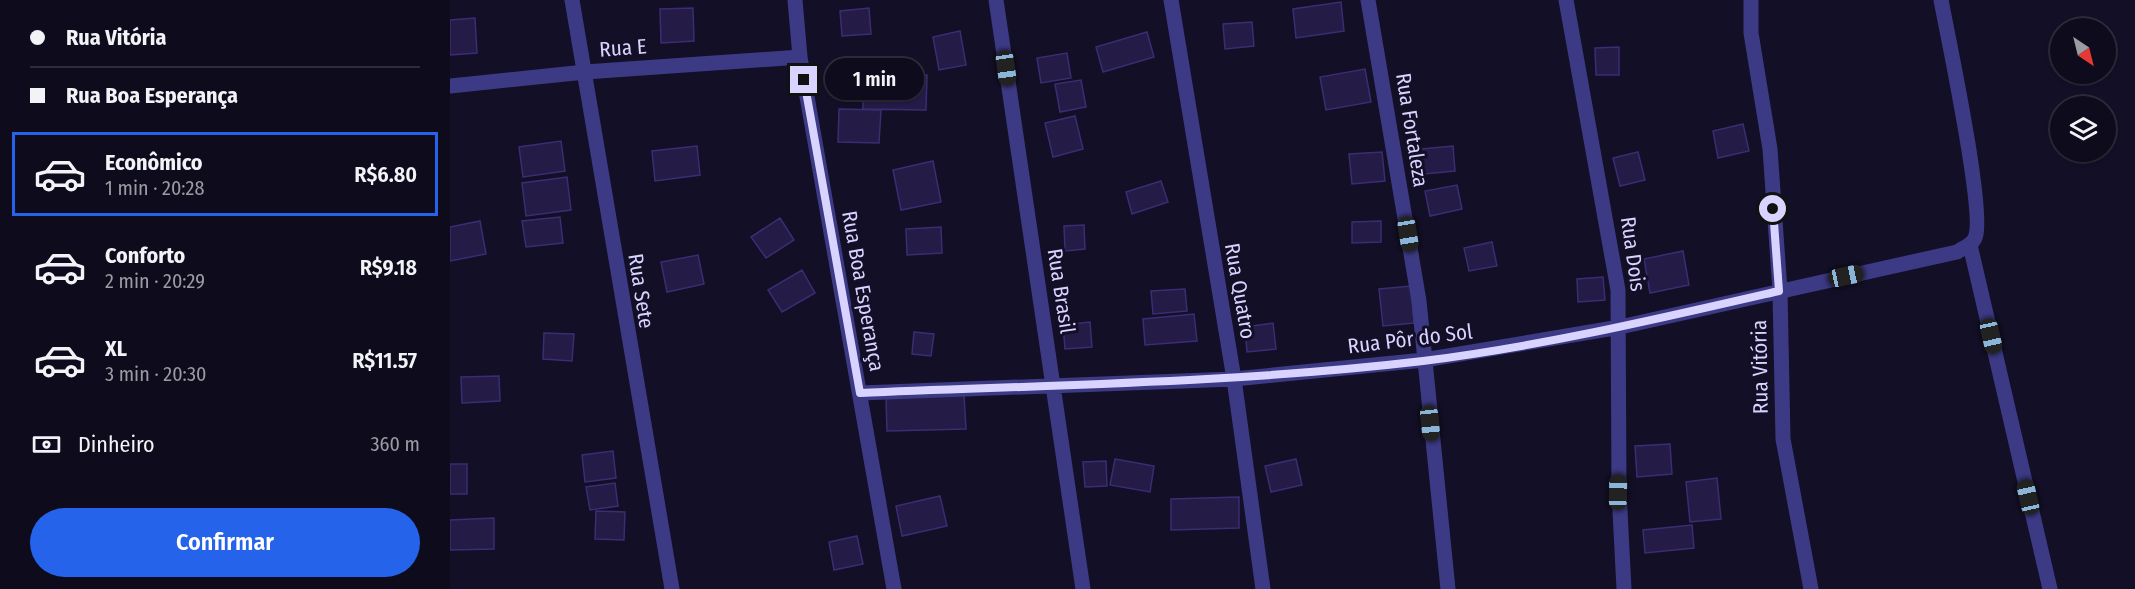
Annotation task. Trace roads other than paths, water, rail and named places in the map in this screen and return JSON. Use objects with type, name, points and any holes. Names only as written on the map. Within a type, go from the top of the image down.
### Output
[{"type":"street","name":"Rua Sete","points":[[572,0],[672,589]]},
{"type":"street","name":"Rua Boa Esperança","points":[[795,0],[800,57],[894,589]]},
{"type":"street","name":"Rua Brasil","points":[[996,0],[1083,589]]},
{"type":"street","name":"Rua Quatro","points":[[1171,0],[1234,379],[1263,589]]},
{"type":"street","name":"Rua Fortaleza","points":[[1368,0],[1417,289],[1448,589]]},
{"type":"street","name":"Rua Dois","points":[[1566,0],[1604,195],[1618,290],[1620,327],[1618,492],[1624,589]]},
{"type":"street","name":"Rua Vitória","points":[[1751,0],[1751,33],[1770,149],[1779,291],[1783,439],[1811,589]]},
{"type":"street","points":[[1941,0],[1975,182],[1977,232],[1963,248],[2050,589]]},
{"type":"street","name":"Rua E","points":[[450,86],[585,72],[800,57]]},
{"type":"street","name":"Rua Pôr do Sol","points":[[860,393],[1234,379],[1424,360],[1620,327],[1963,248]]}]
